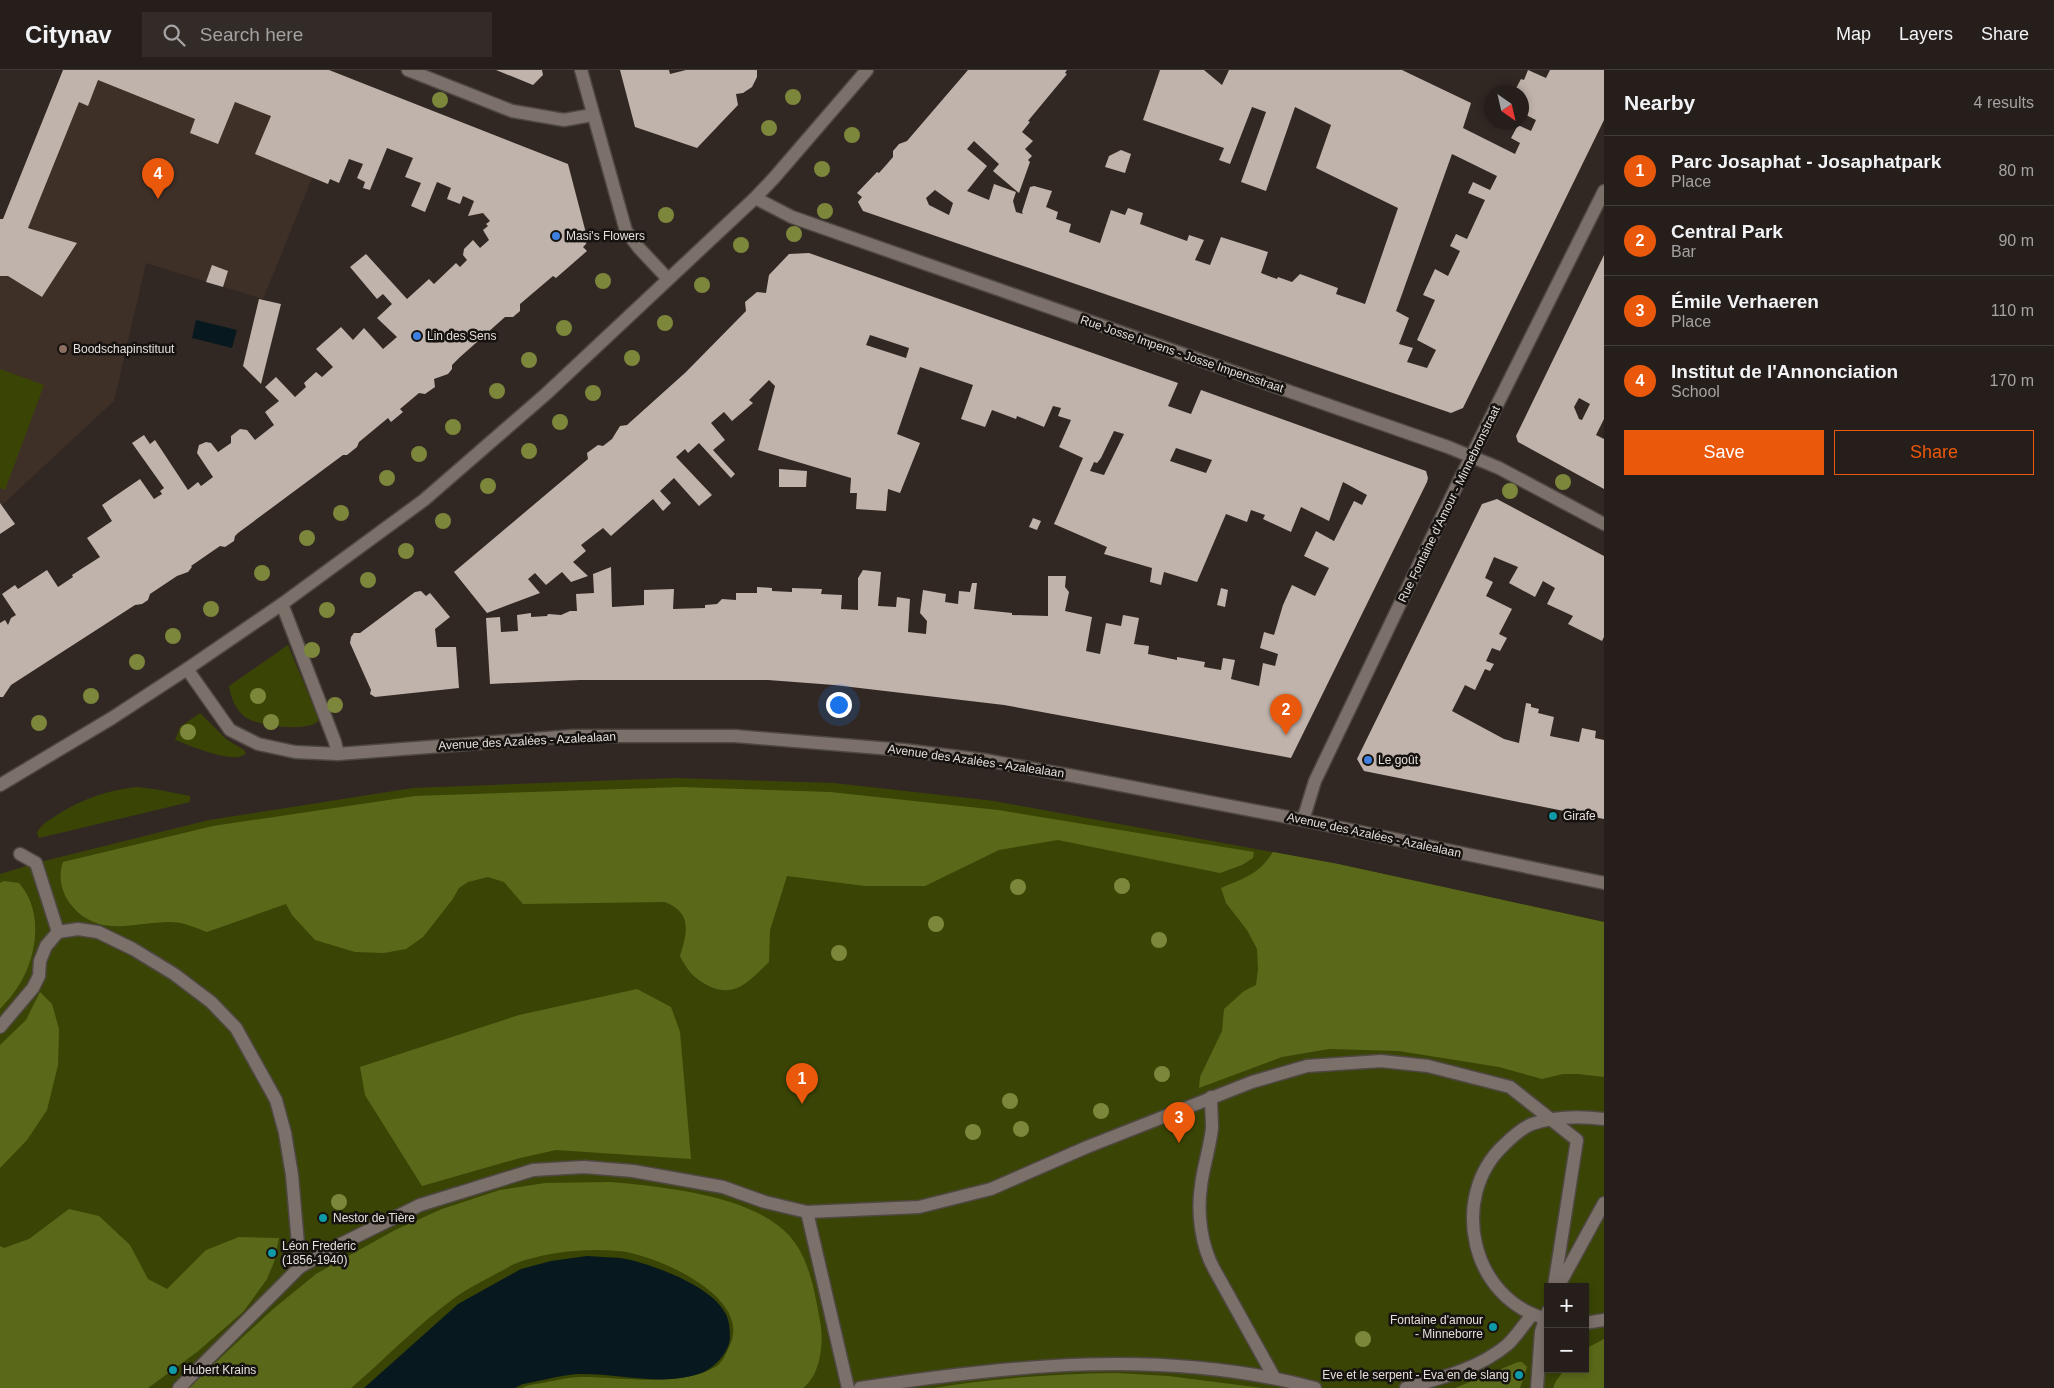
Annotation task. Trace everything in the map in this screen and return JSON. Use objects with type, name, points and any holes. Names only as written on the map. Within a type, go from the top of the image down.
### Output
[{"type":"street","points":[[408,70],[512,111],[564,120],[592,115]]},
{"type":"street","points":[[580,70],[626,231],[668,279]]},
{"type":"street","points":[[0,785],[112,718],[187,669],[282,604],[424,500],[546,394],[755,198],[867,70]]},
{"type":"street","name":"Rue Fontaine d'Amour - Minnebronstraat","points":[[1303,820],[1315,781],[1472,457],[1604,191]]},
{"type":"street","name":"Rue Josse Impens - Josse Impensstraat","points":[[755,198],[792,217],[1472,457],[1499,468],[1604,524]]},
{"type":"street","points":[[282,604],[338,754]]},
{"type":"street","name":"Avenue des Azalées - Azalealaan","points":[[187,669],[230,730],[258,744],[295,752],[338,754],[572,736],[745,737],[904,750],[984,760],[1079,776],[1303,820],[1604,883]]},
{"type":"street","points":[[20,854],[36,863],[58,932]]},
{"type":"street","points":[[0,1027],[33,988],[39,976],[40,961],[46,946],[58,932],[78,929],[98,932],[133,949],[174,974],[211,1002],[236,1028],[276,1100],[285,1133],[292,1175],[300,1267]]},
{"type":"street","points":[[179,1388],[300,1267],[339,1245],[420,1205],[533,1170],[584,1168],[633,1171],[723,1187],[765,1202],[807,1212],[919,1207],[991,1189],[1087,1146],[1211,1097],[1307,1066],[1380,1061],[1428,1066],[1510,1088],[1577,1140],[1555,1283]]},
{"type":"street","points":[[1211,1097],[1212,1128],[1200,1187],[1200,1213],[1204,1243],[1214,1269],[1274,1377]]},
{"type":"street","points":[[1544,1316],[1532,1315],[1514,1303],[1498,1289],[1486,1272],[1473,1232],[1476,1188],[1496,1152],[1512,1137],[1531,1125],[1551,1119],[1578,1116],[1604,1119]]},
{"type":"street","points":[[1560,1283],[1604,1202]]},
{"type":"street","points":[[807,1212],[848,1388]]},
{"type":"street","points":[[1406,1388],[1480,1363],[1508,1344],[1532,1315]]},
{"type":"street","points":[[1589,1322],[1604,1320]]},
{"type":"street","points":[[1538,1388],[1541,1332],[1544,1324]]},
{"type":"street","points":[[860,1388],[956,1373],[1082,1364],[1184,1366],[1274,1377],[1314,1388]]},
{"type":"shaded area","points":[[63,70],[329,70],[348,77],[312,178],[263,299],[146,263],[114,401],[2,505],[0,503],[0,276],[8,276],[42,297],[77,244],[3,219]]},
{"type":"shaded area","points":[[196,320],[237,330],[232,348],[192,338]]},
{"type":"shaded area","points":[[587,1256],[621,1258],[647,1265],[678,1277],[706,1292],[724,1311],[728,1320],[730,1337],[725,1353],[713,1366],[704,1372],[674,1379],[642,1379],[579,1374],[523,1384],[515,1388],[364,1388],[458,1304],[521,1269],[551,1261]]},
{"type":"green space","points":[[0,369],[44,385],[5,490],[0,488]]},
{"type":"green space","points":[[288,645],[319,720],[314,724],[305,726],[283,727],[260,723],[245,717],[234,703],[229,686]]},
{"type":"green space","points":[[200,713],[226,739],[246,753],[241,756],[223,756],[175,740],[180,727]]},
{"type":"green space","points":[[675,778],[834,783],[994,801],[1338,864],[1604,922],[1604,1388],[0,1388],[0,874],[36,863],[209,820],[413,788]]},
{"type":"green space","points":[[137,787],[190,796],[190,802],[39,838],[37,833],[43,825],[76,804],[115,790]]},
{"type":"green space","points":[[682,787],[830,792],[998,810],[1254,852],[1253,858],[1242,865],[1220,873],[1058,840],[999,850],[925,886],[865,886],[787,876],[770,930],[769,962],[742,986],[727,990],[709,986],[688,970],[680,956],[686,932],[684,918],[680,912],[665,902],[523,904],[504,882],[488,877],[468,882],[459,888],[423,937],[406,949],[384,953],[355,952],[315,940],[292,915],[286,904],[207,932],[175,922],[119,926],[100,924],[89,920],[71,905],[65,896],[62,885],[63,862],[213,826],[415,796]]},
{"type":"green space","points":[[1273,852],[1338,864],[1604,922],[1604,1077],[1563,1074],[1542,1079],[1499,1067],[1399,1051],[1329,1049],[1282,1057],[1199,1088],[1200,1077],[1222,1031],[1224,1009],[1244,991],[1256,985],[1258,969],[1257,949],[1247,930],[1226,903],[1221,888],[1256,871],[1268,860]]},
{"type":"green space","points":[[4,881],[19,883],[27,895],[35,922],[35,937],[29,966],[23,979],[0,1009],[0,883]]},
{"type":"green space","points":[[637,989],[671,1007],[680,1032],[691,1159],[556,1150],[520,1158],[422,1186],[365,1095],[360,1067],[519,1015]]},
{"type":"green space","points":[[40,992],[52,1004],[59,1029],[58,1065],[47,1110],[27,1140],[0,1168],[0,1045],[26,1020]]},
{"type":"green space","points":[[611,1182],[682,1191],[733,1203],[756,1212],[776,1224],[792,1239],[803,1257],[814,1289],[822,1338],[820,1357],[814,1375],[803,1388],[522,1388],[577,1377],[651,1380],[686,1377],[702,1373],[717,1366],[725,1355],[733,1329],[728,1312],[716,1296],[698,1282],[656,1261],[636,1254],[595,1250],[570,1251],[522,1261],[472,1287],[426,1320],[351,1388],[188,1388],[272,1310],[316,1274],[395,1230],[442,1209],[500,1190],[545,1183]]},
{"type":"green space","points":[[69,1209],[99,1216],[130,1245],[148,1279],[167,1289],[206,1250],[239,1237],[279,1238],[274,1262],[267,1279],[243,1312],[197,1352],[148,1388],[0,1388],[0,1246],[4,1248],[29,1239]]},
{"type":"green space","points":[[1604,1339],[1604,1388],[1553,1388],[1562,1373],[1589,1373],[1589,1347]]},
{"type":"green space","points":[[1522,1362],[1527,1367],[1520,1388],[1455,1388]]},
{"type":"green space","points":[[1116,1373],[1168,1376],[1262,1388],[934,1388],[1025,1377]]},
{"type":"building","points":[[63,70],[329,70],[568,164],[587,237],[586,244],[583,247],[587,251],[556,278],[553,276],[520,304],[520,311],[513,317],[505,317],[452,365],[452,369],[448,374],[434,379],[435,387],[425,394],[419,393],[400,409],[403,412],[391,422],[388,418],[359,442],[357,447],[347,455],[343,455],[238,533],[234,541],[225,547],[220,546],[191,566],[188,572],[177,576],[150,594],[148,600],[142,604],[135,605],[11,685],[3,697],[0,697],[0,623],[5,620],[8,625],[11,618],[16,615],[2,594],[15,585],[18,589],[47,570],[58,587],[73,577],[72,575],[100,557],[87,538],[112,521],[102,505],[140,479],[154,499],[162,494],[160,491],[164,488],[132,443],[144,435],[150,444],[155,440],[188,490],[198,482],[201,486],[213,477],[197,453],[199,445],[206,442],[211,443],[218,452],[231,443],[231,436],[240,429],[247,430],[255,440],[274,425],[265,412],[279,401],[265,387],[276,377],[295,397],[306,387],[304,383],[316,372],[322,377],[333,367],[316,349],[341,327],[353,340],[364,328],[383,349],[397,337],[377,318],[392,304],[383,294],[377,299],[350,267],[366,254],[407,299],[429,279],[434,284],[456,263],[460,267],[467,260],[463,255],[464,249],[473,240],[480,248],[489,240],[483,230],[490,221],[483,213],[468,216],[474,201],[463,196],[460,204],[447,199],[451,188],[437,182],[425,212],[411,206],[421,183],[405,177],[413,158],[387,148],[370,190],[363,188],[365,182],[357,178],[363,164],[349,159],[339,183],[330,179],[328,184],[255,154],[271,116],[235,102],[218,144],[190,133],[195,119],[98,80],[88,106],[79,102],[28,228],[77,243],[42,297],[8,276],[0,276],[0,219],[3,219]]},
{"type":"building","points":[[496,70],[542,70],[543,75],[533,85]]},
{"type":"building","points":[[620,70],[669,70],[670,74],[686,70],[757,70],[757,77],[752,87],[743,93],[736,94],[738,105],[697,148],[635,127]]},
{"type":"building","points":[[968,70],[1067,70],[1065,73],[1067,74],[1028,121],[1030,122],[1022,132],[1033,141],[1025,149],[1032,156],[1028,160],[1030,162],[1019,193],[993,171],[999,164],[974,141],[967,149],[987,166],[967,191],[989,200],[994,184],[1016,192],[1013,201],[1016,212],[1023,214],[1030,187],[1034,186],[1052,191],[1046,207],[1058,212],[1056,219],[1071,224],[1069,232],[1100,243],[1111,210],[1125,215],[1128,208],[1143,213],[1140,224],[1187,241],[1189,235],[1204,240],[1195,260],[1210,265],[1221,237],[1268,252],[1261,273],[1292,282],[1300,274],[1338,288],[1336,294],[1365,304],[1398,208],[1316,168],[1331,125],[1295,107],[1266,191],[1241,182],[1266,112],[1252,107],[1230,164],[1219,160],[1224,148],[1143,120],[1160,70],[1204,70],[1222,85],[1229,70],[1402,70],[1471,103],[1463,128],[1515,154],[1520,143],[1511,138],[1515,130],[1531,131],[1536,120],[1529,116],[1529,85],[1518,85],[1521,79],[1524,80],[1528,70],[1546,78],[1550,70],[1604,70],[1604,120],[1463,408],[1451,413],[863,211],[858,202],[862,197],[857,193],[893,157],[893,151],[899,144],[907,141]],"holes":[[[1452,154],[1497,176],[1490,190],[1473,182],[1468,193],[1485,200],[1467,239],[1456,234],[1450,246],[1460,251],[1448,276],[1435,269],[1423,295],[1435,300],[1417,340],[1436,350],[1427,368],[1407,362],[1413,348],[1399,344],[1409,318],[1396,311]],[[935,190],[953,203],[949,215],[929,205],[926,198]]]},
{"type":"building","points":[[1121,150],[1131,154],[1125,173],[1105,167],[1109,156]]},
{"type":"building","points":[[809,253],[1178,383],[1168,406],[1191,414],[1201,390],[1426,471],[1427,482],[1291,758],[1004,705],[834,685],[768,680],[580,680],[490,684],[486,618],[500,617],[501,632],[518,631],[517,615],[531,613],[531,617],[547,616],[548,614],[561,615],[570,611],[577,611],[576,594],[594,593],[593,574],[611,567],[612,607],[644,605],[644,590],[674,589],[673,609],[705,608],[705,605],[717,604],[722,599],[736,600],[736,593],[757,593],[757,587],[772,588],[772,591],[792,592],[792,588],[822,589],[821,594],[842,595],[841,609],[858,610],[858,578],[863,570],[881,572],[878,606],[896,607],[897,597],[910,599],[908,632],[926,634],[927,621],[920,613],[923,590],[946,594],[945,602],[958,604],[959,591],[970,592],[972,583],[977,583],[974,609],[1012,613],[1012,615],[1048,616],[1048,576],[1066,576],[1065,587],[1069,592],[1065,611],[1092,617],[1086,651],[1100,654],[1106,623],[1121,626],[1123,615],[1139,618],[1134,644],[1149,646],[1148,654],[1177,660],[1177,657],[1205,662],[1204,667],[1221,670],[1223,658],[1235,660],[1231,679],[1259,686],[1263,663],[1275,666],[1278,654],[1260,648],[1264,632],[1274,635],[1283,605],[1292,585],[1315,596],[1329,568],[1304,556],[1316,531],[1334,541],[1354,501],[1362,505],[1367,495],[1343,482],[1329,521],[1301,507],[1291,532],[1263,519],[1265,515],[1251,510],[1247,522],[1226,514],[1197,582],[1164,572],[1161,585],[1150,582],[1152,568],[1104,554],[1107,547],[1054,524],[1083,458],[1059,447],[1071,420],[1058,416],[1061,408],[1053,406],[1044,427],[1017,416],[1016,419],[992,410],[985,427],[961,419],[973,385],[920,367],[897,434],[920,443],[900,493],[888,489],[886,511],[856,509],[857,493],[850,493],[851,478],[758,450],[775,386],[769,380],[749,400],[753,403],[732,421],[724,412],[711,423],[725,440],[713,450],[735,474],[731,478],[699,443],[688,453],[685,449],[676,457],[712,495],[699,506],[674,478],[660,491],[671,503],[663,511],[653,499],[611,536],[603,528],[581,545],[586,551],[573,562],[588,576],[571,582],[562,572],[546,585],[535,573],[528,579],[540,593],[487,613],[454,572],[588,459],[587,453],[598,445],[603,446],[612,439],[620,426],[627,425],[686,372],[746,311],[745,302],[757,292],[766,293],[769,275],[789,254]],"holes":[[[870,335],[909,348],[906,358],[866,345]],[[1114,431],[1124,434],[1104,475],[1090,471],[1094,462],[1097,463]],[[1176,448],[1212,460],[1206,473],[1170,461]]]},
{"type":"building","points":[[1604,255],[1604,419],[1596,435],[1604,439],[1604,489],[1518,442],[1516,436]],"holes":[[[1579,398],[1590,404],[1582,420],[1579,419],[1574,407]]]},
{"type":"building","points":[[212,265],[228,271],[223,287],[206,282]]},
{"type":"building","points":[[259,299],[281,304],[261,384],[243,366]]},
{"type":"building","points":[[779,469],[807,471],[806,487],[779,487]]},
{"type":"building","points":[[1497,499],[1604,556],[1604,637],[1602,641],[1568,624],[1573,616],[1547,604],[1555,588],[1543,581],[1535,597],[1509,583],[1518,567],[1494,557],[1485,578],[1493,582],[1486,596],[1512,609],[1499,634],[1507,638],[1500,651],[1492,648],[1486,661],[1494,664],[1490,671],[1485,669],[1475,690],[1465,685],[1452,711],[1504,739],[1519,743],[1526,703],[1531,704],[1531,707],[1539,709],[1538,713],[1554,717],[1550,736],[1579,742],[1582,728],[1596,731],[1595,738],[1604,740],[1604,819],[1364,771],[1357,759],[1482,504]]},
{"type":"building","points":[[0,503],[15,524],[0,534]]},
{"type":"building","points":[[1033,518],[1041,521],[1037,530],[1029,527]]},
{"type":"building","points":[[1221,588],[1228,590],[1225,607],[1217,605]]},
{"type":"building","points":[[421,591],[426,596],[430,593],[450,617],[435,629],[437,647],[456,647],[459,688],[375,697],[370,694],[371,690],[350,643],[351,637],[354,633],[360,633],[415,592]]},
{"type":"place","name":"Institut de l'Annonciation","points":[[158,199]]},
{"type":"place","name":"Masi's Flowers","points":[[556,236]]},
{"type":"place","name":"Lin des Sens","points":[[417,336]]},
{"type":"place","name":"Boodschapinstituut","points":[[63,349]]},
{"type":"place","name":"Central Park","points":[[1286,735]]},
{"type":"place","name":"Le goût","points":[[1368,760]]},
{"type":"place","name":"Girafe","points":[[1553,816]]},
{"type":"place","name":"Parc Josaphat - Josaphatpark","points":[[802,1104]]},
{"type":"place","name":"Émile Verhaeren","points":[[1179,1143]]},
{"type":"place","name":"Nestor de Tière","points":[[323,1218]]},
{"type":"place","name":"Léon Frederic (1856-1940)","points":[[272,1253]]},
{"type":"place","name":"Fontaine d'amour - Minneborre","points":[[1493,1327]]},
{"type":"place","name":"Hubert Krains","points":[[173,1370]]},
{"type":"place","name":"Eve et le serpent - Eva en de slang","points":[[1519,1375]]}]
